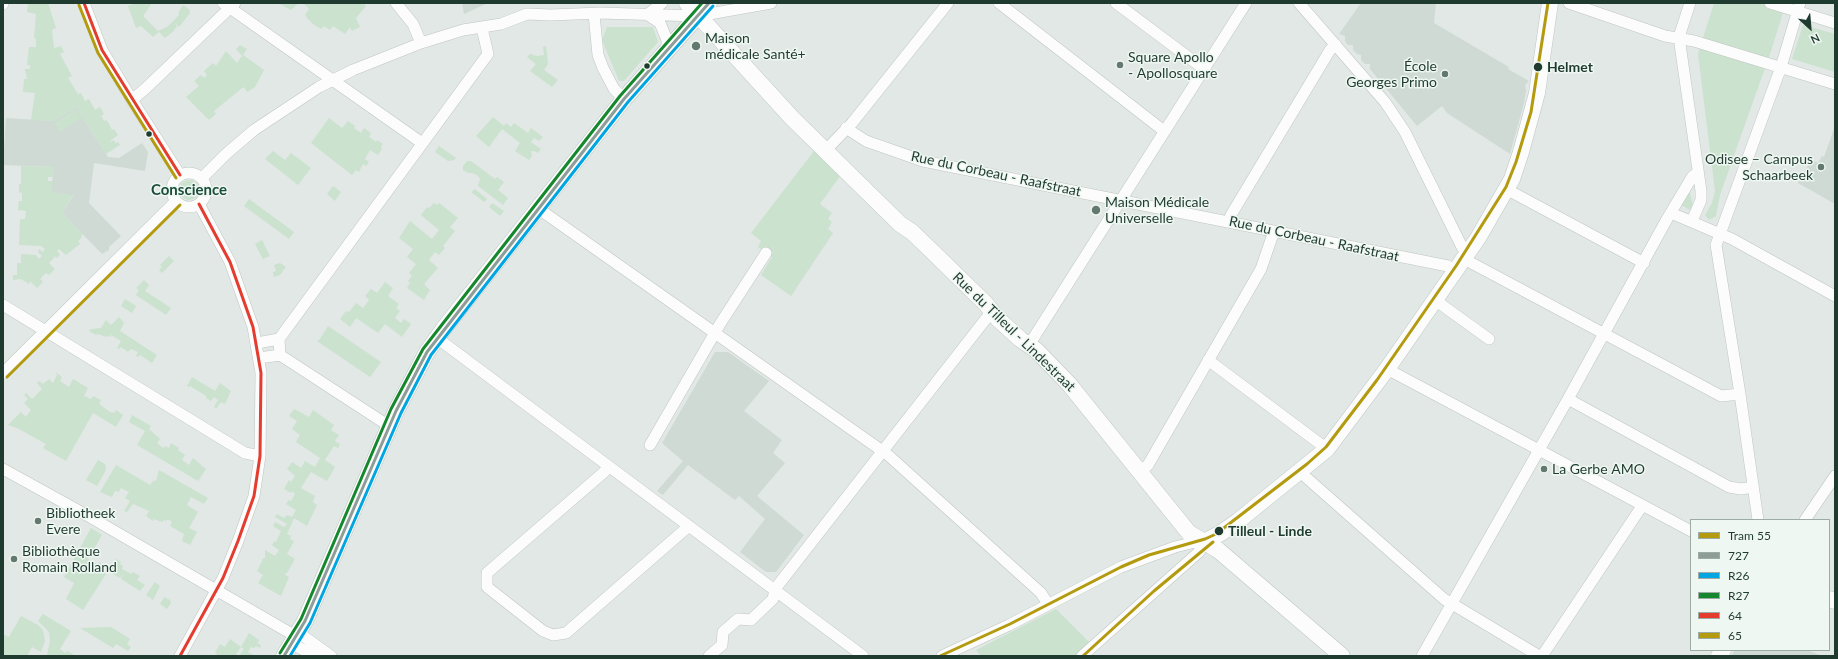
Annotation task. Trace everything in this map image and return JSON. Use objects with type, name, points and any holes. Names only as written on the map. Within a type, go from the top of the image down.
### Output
[{"type":"street","points":[[84,3],[102,50],[180,175]]},
{"type":"street","points":[[396,3],[413,24],[421,43]]},
{"type":"street","points":[[647,15],[662,3]]},
{"type":"street","name":"Rue du Tilleul - Lindestraat","points":[[687,3],[792,118],[825,151],[1020,339],[1029,345],[1069,384],[1141,471],[1189,533],[1220,552],[1338,655]]},
{"type":"street","points":[[293,642],[326,575],[389,426],[406,390],[437,338],[624,99],[709,3]]},
{"type":"street","points":[[202,178],[226,154],[254,130],[319,87],[353,70],[421,43],[463,30],[501,24],[538,8],[551,15],[594,14],[698,16],[734,6],[771,3]]},
{"type":"street","points":[[825,151],[846,128],[948,3]]},
{"type":"street","points":[[999,3],[1164,131]]},
{"type":"street","points":[[1116,3],[1204,69]]},
{"type":"street","points":[[1029,345],[1246,3]]},
{"type":"street","points":[[1299,3],[1385,102],[1405,132],[1464,250],[1463,261]]},
{"type":"street","points":[[942,656],[1009,625],[1106,574],[1149,555],[1186,544],[1204,542],[1227,529],[1327,449],[1387,369],[1463,261],[1506,189],[1517,166],[1535,104],[1550,3]]},
{"type":"street","points":[[1569,3],[1664,36],[1679,37],[1835,84]]},
{"type":"street","points":[[1690,3],[1679,37],[1701,200],[1692,221]]},
{"type":"street","points":[[1770,3],[1798,7],[1835,23]]},
{"type":"street","points":[[132,100],[230,5],[422,143]]},
{"type":"street","points":[[1758,519],[1740,394],[1716,245],[1719,232],[1781,67],[1798,7]]},
{"type":"street","points":[[594,14],[598,55],[614,89],[624,99]]},
{"type":"street","points":[[647,15],[660,23],[667,40],[667,49]]},
{"type":"street","points":[[280,355],[279,339],[488,54],[482,28]]},
{"type":"street","points":[[1229,221],[1330,50],[1336,45]]},
{"type":"street","name":"Rue du Corbeau - Raafstraat","points":[[846,128],[866,141],[923,161],[1448,266],[1463,261],[1721,396],[1740,394]]},
{"type":"street","points":[[1422,656],[1568,399],[1671,213],[1692,177],[1698,172]]},
{"type":"street","points":[[189,173],[198,175],[202,178],[206,192],[199,204],[184,207],[176,201],[172,188],[173,183],[180,175],[189,173]]},
{"type":"street","points":[[1506,189],[1644,263]]},
{"type":"street","points":[[3,373],[176,201]]},
{"type":"street","points":[[180,656],[224,578],[254,496],[260,456],[262,400],[260,358],[257,343],[235,275],[219,239],[199,204]]},
{"type":"street","points":[[539,209],[882,450],[1041,593],[1048,604]]},
{"type":"street","points":[[1671,213],[1719,232],[1835,296]]},
{"type":"street","points":[[1141,471],[1148,465],[1261,269],[1274,231]]},
{"type":"street","points":[[650,445],[715,333],[766,253]]},
{"type":"street","points":[[1435,300],[1489,339]]},
{"type":"street","points":[[3,305],[245,453],[260,456]]},
{"type":"street","points":[[709,656],[722,645],[722,632],[738,619],[750,620],[773,598],[775,589],[992,311]]},
{"type":"street","points":[[437,338],[863,656]]},
{"type":"street","points":[[257,343],[279,339]]},
{"type":"street","points":[[260,358],[280,355],[389,426]]},
{"type":"street","points":[[1208,360],[1327,449]]},
{"type":"street","points":[[1387,369],[1538,451],[1690,530]]},
{"type":"street","points":[[1568,399],[1729,487],[1741,489],[1753,487]]},
{"type":"street","points":[[608,467],[487,574],[487,587],[543,631],[553,635],[566,633],[689,526]]},
{"type":"street","points":[[3,470],[90,517],[217,590],[316,656]]},
{"type":"street","points":[[1300,472],[1444,599],[1539,656]]},
{"type":"street","points":[[1806,519],[1835,476]]},
{"type":"street","points":[[1542,656],[1642,506]]},
{"type":"street","points":[[1082,656],[1096,652],[1199,552],[1204,542]]},
{"type":"street","points":[[293,642],[331,656]]},
{"type":"shaded area","points":[[462,3],[488,3],[464,14]]},
{"type":"shaded area","name":"École Georges Primo","points":[[1361,3],[1436,3],[1434,23],[1509,67],[1508,69],[1529,81],[1525,85],[1526,91],[1524,103],[1510,154],[1447,113],[1442,106],[1417,126],[1370,69],[1370,64],[1365,64],[1361,60],[1361,55],[1357,54],[1353,50],[1353,45],[1348,45],[1345,41],[1345,36],[1339,34]]},
{"type":"shaded area","points":[[76,107],[108,157],[119,158],[142,143],[148,152],[145,171],[94,163],[89,203],[121,236],[109,247],[109,250],[102,254],[62,213],[73,196],[51,192],[54,167],[3,165],[6,118],[53,121]]},
{"type":"shaded area","name":"Odisee – Campus Schaarbeek","points":[[1835,126],[1835,204],[1798,183],[1811,160],[1818,163],[1822,156],[1824,157]]},
{"type":"shaded area","points":[[715,352],[728,352],[769,381],[744,411],[782,440],[773,453],[785,463],[757,496],[804,535],[776,572],[766,572],[740,552],[765,519],[739,496],[735,500],[688,465],[663,495],[657,491],[683,461],[662,443]]},
{"type":"shaded area","points":[[1734,651],[1810,651],[1822,656],[1731,656]]},
{"type":"green space","points":[[48,3],[56,28],[52,30],[54,48],[61,46],[64,52],[60,54],[72,76],[68,78],[78,94],[81,93],[85,101],[89,99],[95,110],[100,107],[104,114],[101,116],[104,121],[106,120],[108,122],[112,130],[114,129],[118,135],[110,141],[111,142],[113,140],[116,143],[118,142],[120,145],[106,154],[76,107],[53,121],[31,120],[35,93],[23,92],[24,79],[27,79],[25,69],[30,69],[30,65],[27,65],[29,47],[36,47],[36,39],[34,38],[36,14],[27,12],[28,4]]},
{"type":"green space","points":[[137,3],[152,3],[143,16],[158,31],[167,27],[179,15],[178,13],[183,5],[190,10],[190,13],[179,27],[175,23],[177,27],[174,29],[175,30],[165,38],[159,32],[153,37],[141,26],[136,28],[128,6]]},
{"type":"green space","points":[[278,3],[299,3],[291,10]]},
{"type":"green space","points":[[303,3],[363,3],[366,6],[356,18],[360,27],[352,31],[350,27],[345,34],[333,26],[330,30],[324,26],[321,29],[313,24],[305,15],[309,9]]},
{"type":"green space","points":[[1714,3],[1786,3],[1771,51],[1720,195],[1716,216],[1709,220],[1705,215],[1712,203],[1715,191],[1698,54]]},
{"type":"green space","points":[[1803,25],[1835,34],[1835,72],[1792,59]]},
{"type":"green space","points":[[607,27],[653,27],[658,42],[624,81],[619,81],[602,40]]},
{"type":"green space","points":[[240,45],[247,49],[243,55],[264,70],[255,87],[247,92],[244,87],[241,89],[214,111],[216,114],[209,120],[186,97],[199,86],[194,81],[201,75],[204,78],[207,75],[204,71],[213,63],[216,66],[226,51],[237,63],[242,56],[236,49]]},
{"type":"green space","points":[[546,46],[548,64],[544,70],[558,80],[552,87],[530,71],[536,64],[527,57],[530,54],[537,56],[544,55],[543,47]]},
{"type":"green space","points":[[75,109],[82,118],[60,132],[54,123]]},
{"type":"green space","points":[[493,117],[504,126],[506,123],[511,127],[514,123],[528,133],[531,128],[543,137],[539,141],[534,138],[531,142],[541,149],[538,153],[531,151],[532,156],[529,160],[515,151],[520,143],[502,129],[489,147],[476,136]]},
{"type":"green space","points":[[329,118],[342,128],[348,121],[361,133],[364,128],[371,133],[369,137],[376,142],[377,140],[383,144],[378,155],[370,150],[365,159],[369,162],[366,166],[363,164],[359,172],[356,170],[352,175],[311,143]]},
{"type":"green space","points":[[439,146],[456,158],[448,161],[435,152]]},
{"type":"green space","points":[[273,151],[285,160],[291,153],[311,168],[298,185],[265,159]]},
{"type":"green space","points":[[814,151],[840,176],[820,204],[832,213],[828,219],[832,222],[828,229],[833,233],[791,296],[761,275],[772,257],[758,247],[761,241],[751,233]]},
{"type":"green space","points":[[467,161],[471,161],[495,179],[497,177],[504,182],[498,190],[508,198],[503,205],[478,186],[480,179],[477,175],[463,170],[463,166]]},
{"type":"green space","points":[[21,166],[55,167],[53,177],[48,177],[48,181],[53,181],[51,192],[73,195],[62,213],[83,234],[78,241],[80,244],[66,255],[59,249],[57,251],[60,255],[57,258],[54,256],[49,263],[55,269],[49,275],[46,273],[40,279],[43,282],[37,288],[30,281],[29,284],[21,279],[13,280],[13,275],[17,275],[17,263],[21,263],[21,254],[36,255],[39,259],[42,256],[38,252],[39,249],[43,252],[45,249],[41,246],[19,245],[20,219],[25,219],[26,211],[18,210],[19,201],[22,201],[22,193],[19,192],[19,184],[21,184]]},
{"type":"green space","points":[[189,180],[196,183],[199,190],[196,197],[189,200],[182,197],[179,190],[182,183]]},
{"type":"green space","points":[[333,186],[341,192],[335,201],[327,194]]},
{"type":"green space","points":[[475,189],[487,199],[484,202],[471,192]]},
{"type":"green space","points":[[1689,190],[1693,205],[1690,210],[1680,204]]},
{"type":"green space","points":[[249,199],[294,232],[289,239],[244,206]]},
{"type":"green space","points":[[434,203],[437,205],[439,203],[458,218],[450,227],[455,231],[443,246],[445,248],[439,255],[435,252],[429,260],[438,268],[424,284],[430,290],[424,300],[407,288],[410,283],[408,281],[412,276],[409,273],[416,264],[407,257],[413,249],[399,238],[410,221],[432,239],[439,230],[421,215],[427,207],[429,208]]},
{"type":"green space","points":[[492,203],[504,211],[500,216],[489,207]]},
{"type":"green space","points":[[262,240],[270,256],[263,259],[255,244]]},
{"type":"green space","points":[[169,256],[174,261],[162,273],[159,270],[162,267],[160,265]]},
{"type":"green space","points":[[280,263],[286,267],[280,275],[274,277],[273,272],[276,271],[274,265]]},
{"type":"green space","points":[[144,280],[149,285],[145,291],[171,308],[166,315],[136,295],[139,290],[136,288]]},
{"type":"green space","points":[[385,282],[393,288],[388,296],[399,304],[396,308],[400,311],[395,318],[401,323],[404,319],[411,324],[402,337],[385,324],[378,333],[356,318],[350,327],[340,319],[346,311],[349,312],[356,303],[363,308],[369,300],[365,296],[371,289],[377,293]]},
{"type":"green space","points":[[125,299],[136,306],[132,313],[121,306]]},
{"type":"green space","points":[[119,317],[124,323],[120,331],[157,355],[152,363],[140,355],[138,357],[136,356],[138,352],[131,349],[128,352],[121,347],[119,349],[117,348],[121,341],[111,335],[110,337],[106,337],[98,334],[96,335],[89,331],[91,329],[101,328],[106,320],[111,325]]},
{"type":"green space","points":[[328,326],[381,362],[370,377],[317,341],[320,339]]},
{"type":"green space","points":[[55,372],[62,377],[60,381],[69,387],[73,379],[88,388],[84,396],[91,399],[93,396],[101,400],[99,404],[110,412],[114,413],[116,410],[123,415],[116,427],[93,413],[66,461],[43,448],[46,444],[17,428],[8,425],[21,412],[26,417],[31,410],[24,403],[28,399],[24,395],[26,393],[32,399],[42,389],[37,383],[39,381],[43,384],[49,379],[53,383],[57,375]]},
{"type":"green space","points":[[192,377],[215,391],[220,383],[231,391],[225,404],[221,402],[216,409],[214,407],[218,400],[214,397],[211,401],[190,386],[187,386]]},
{"type":"green space","points":[[294,409],[309,417],[313,410],[334,425],[331,430],[339,435],[335,441],[340,444],[338,448],[334,446],[325,460],[335,467],[327,481],[311,472],[301,488],[315,496],[313,502],[317,505],[307,526],[294,518],[287,534],[291,536],[290,539],[294,541],[287,554],[295,559],[287,573],[284,574],[289,577],[281,596],[258,583],[263,575],[257,571],[262,559],[265,558],[265,550],[275,556],[279,550],[272,545],[274,541],[276,542],[281,531],[273,526],[275,522],[284,527],[287,524],[275,517],[277,514],[284,518],[287,515],[292,517],[296,510],[286,504],[289,500],[291,501],[295,494],[292,491],[291,493],[284,489],[289,480],[291,482],[295,476],[287,469],[292,462],[301,468],[305,461],[315,467],[320,458],[296,442],[300,435],[292,429],[297,421],[289,416]]},
{"type":"green space","points":[[132,415],[151,426],[149,429],[160,439],[157,443],[162,447],[164,448],[165,446],[169,448],[171,443],[179,448],[178,450],[185,455],[182,460],[189,465],[193,458],[206,469],[198,481],[137,445],[145,431],[129,422]]},
{"type":"green space","points":[[98,460],[105,464],[106,470],[97,486],[86,480]]},
{"type":"green space","points":[[116,465],[150,485],[154,480],[156,481],[159,470],[208,498],[204,504],[191,497],[187,505],[198,512],[189,528],[197,532],[190,545],[182,541],[184,534],[170,526],[172,522],[168,519],[162,522],[154,519],[153,521],[146,516],[149,511],[133,504],[127,512],[124,511],[130,501],[125,498],[129,492],[121,488],[119,492],[115,491],[112,497],[100,492]]},
{"type":"green space","points":[[91,528],[102,535],[88,559],[97,564],[99,562],[110,569],[116,559],[121,562],[120,564],[123,566],[122,569],[131,574],[133,572],[140,576],[137,580],[145,585],[140,591],[121,579],[124,573],[120,578],[108,571],[83,610],[66,599],[74,583],[64,577]]},
{"type":"green space","points":[[155,582],[160,586],[153,600],[146,595]]},
{"type":"green space","points":[[164,597],[170,600],[171,603],[167,609],[160,604]]},
{"type":"green space","points":[[1056,609],[1091,644],[1075,656],[981,656],[976,650]]},
{"type":"green space","points":[[43,614],[71,631],[60,649],[65,653],[68,651],[75,656],[47,656],[50,640],[49,632],[38,621]]},
{"type":"green space","points":[[21,616],[38,625],[43,630],[45,641],[41,652],[32,647],[27,656],[3,656],[3,634],[9,637]]},
{"type":"green space","points":[[111,627],[130,639],[127,644],[131,647],[128,651],[116,644],[113,648],[80,628]]},
{"type":"green space","points":[[249,633],[259,640],[257,643],[261,645],[260,648],[256,646],[254,648],[251,647],[248,652],[255,656],[239,656],[244,649],[241,647]]},
{"type":"green space","points":[[230,639],[241,647],[236,654],[238,656],[216,656],[217,654],[215,653],[220,644],[225,647]]},
{"type":"tram line","name":"55","points":[[940,656],[1010,624],[1121,567],[1149,555],[1205,539],[1216,534],[1307,464],[1326,447],[1377,380],[1456,266],[1506,187],[1516,162],[1531,112],[1548,3]]},
{"type":"tram line","name":"55","points":[[1083,656],[1154,591],[1213,542]]},
{"type":"transit line","name":"64","points":[[84,3],[102,50],[180,175]]},
{"type":"transit line","name":"R27","points":[[280,653],[301,619],[391,409],[423,349],[620,96],[702,3]]},
{"type":"transit line","name":"727","points":[[284,656],[305,621],[396,411],[427,352],[624,99],[709,3]]},
{"type":"transit line","name":"65","points":[[79,5],[98,53],[176,178]]},
{"type":"transit line","name":"R26","points":[[290,656],[310,623],[401,413],[431,355],[628,102],[713,6]]},
{"type":"transit line","name":"64","points":[[180,656],[223,578],[238,541],[254,496],[260,456],[261,373],[253,327],[230,262],[199,204]]},
{"type":"transit line","name":"65","points":[[7,377],[180,205]]},
{"type":"place","name":"Maison médicale Santé+","points":[[696,46]]},
{"type":"place","name":"Square Apollo - Apollosquare","points":[[1120,65]]},
{"type":"place","name":"Helmet","points":[[1538,67]]},
{"type":"place","name":"École Georges Primo","points":[[1445,74]]},
{"type":"place","name":"Odisee – Campus Schaarbeek","points":[[1821,167]]},
{"type":"place","name":"Maison Médicale Universelle","points":[[1096,210]]},
{"type":"place","name":"La Gerbe AMO","points":[[1544,469]]},
{"type":"place","name":"Bibliotheek Evere","points":[[38,521]]},
{"type":"place","name":"Tilleul - Linde","points":[[1219,531]]},
{"type":"place","name":"Bibliothèque Romain Rolland","points":[[14,559]]},
{"type":"district","name":"Conscience","points":[[189,190]]}]
